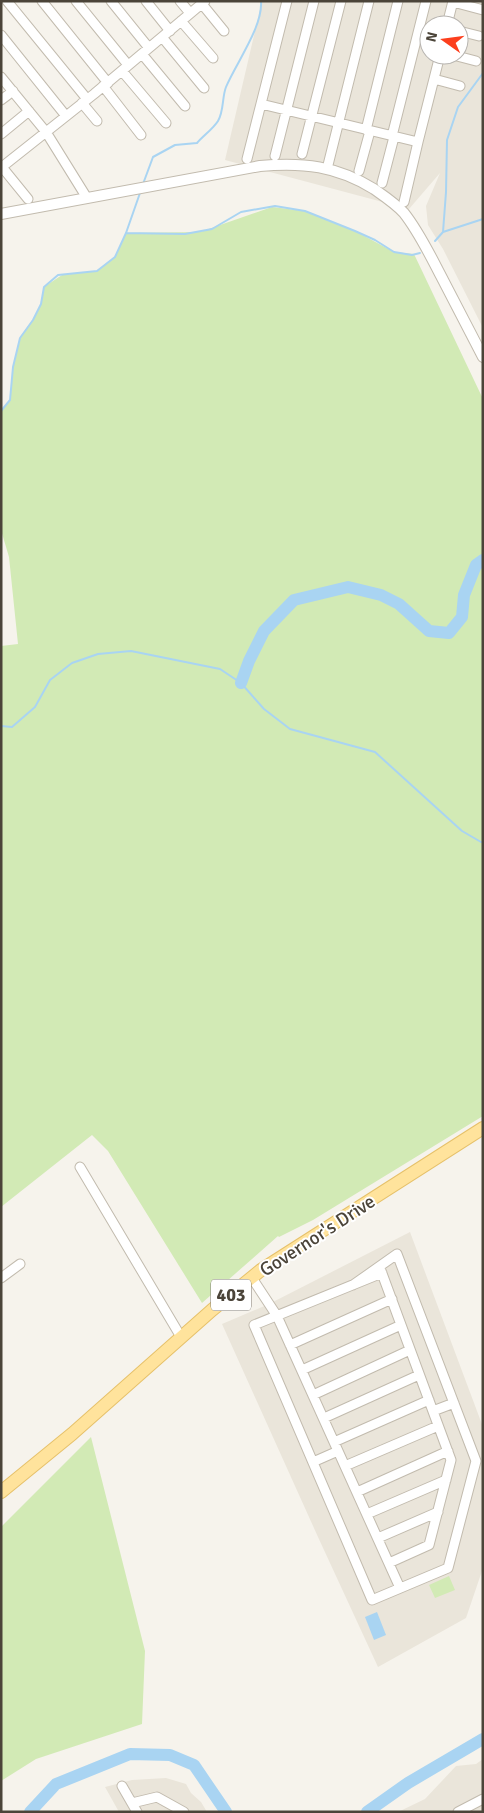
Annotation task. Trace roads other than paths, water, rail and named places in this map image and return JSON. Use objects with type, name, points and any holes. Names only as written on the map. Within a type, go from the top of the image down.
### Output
[{"type":"main road","name":"Governor's Drive","points":[[1,1492],[72,1434],[181,1337],[252,1278],[293,1249],[483,1128]]},
{"type":"street","points":[[7,1],[85,101],[97,122]]},
{"type":"street","points":[[42,1],[141,135]]},
{"type":"street","points":[[76,1],[166,123]]},
{"type":"street","points":[[112,1],[149,48]]},
{"type":"street","points":[[146,1],[170,30]]},
{"type":"street","points":[[180,1],[190,14]]},
{"type":"street","points":[[247,159],[286,1]]},
{"type":"street","points":[[275,156],[314,1]]},
{"type":"street","points":[[302,154],[341,1]]},
{"type":"street","points":[[327,169],[369,1]]},
{"type":"street","points":[[359,171],[398,1]]},
{"type":"street","points":[[382,183],[426,1]]},
{"type":"street","points":[[28,200],[2,167],[85,101],[203,2],[224,31]]},
{"type":"street","points":[[450,15],[453,2],[483,10]]},
{"type":"street","points":[[181,21],[213,58]]},
{"type":"street","points":[[469,33],[479,36]]},
{"type":"street","points":[[1,35],[66,116]]},
{"type":"street","points":[[162,37],[204,88]]},
{"type":"street","points":[[142,54],[185,106]]},
{"type":"street","points":[[469,59],[476,61]]},
{"type":"street","points":[[404,202],[438,65]]},
{"type":"street","points":[[1,77],[46,132],[92,197]]},
{"type":"street","points":[[434,79],[460,86]]},
{"type":"street","points":[[1,100],[13,91]]},
{"type":"street","points":[[261,104],[418,142]]},
{"type":"street","points":[[1,134],[29,110]]},
{"type":"street","points":[[1,214],[260,166],[312,165],[327,169],[350,176],[364,183],[385,196],[403,212],[429,253],[483,358]]},
{"type":"street","points":[[80,1167],[181,1337]]},
{"type":"street","points":[[397,1254],[476,1461],[448,1568],[372,1600],[254,1325],[352,1285],[381,1269],[397,1254]]},
{"type":"street","points":[[1,1278],[20,1264]]},
{"type":"street","points":[[381,1269],[451,1460],[429,1546],[389,1564]]},
{"type":"street","points":[[252,1278],[277,1316],[400,1588]]},
{"type":"street","points":[[290,1345],[392,1300]]},
{"type":"street","points":[[302,1370],[401,1325]]},
{"type":"street","points":[[313,1395],[410,1350]]},
{"type":"street","points":[[324,1418],[420,1375]]},
{"type":"street","points":[[313,1462],[336,1446],[429,1400]]},
{"type":"street","points":[[433,1411],[454,1403]]},
{"type":"street","points":[[345,1466],[438,1426]]},
{"type":"street","points":[[357,1492],[448,1451]]},
{"type":"street","points":[[367,1514],[446,1480]]},
{"type":"street","points":[[378,1538],[438,1512]]},
{"type":"street","points":[[122,1786],[137,1812]]},
{"type":"street","points":[[132,1803],[157,1798],[184,1812]]},
{"type":"street","points":[[460,1811],[483,1799]]},
{"type":"water","points":[[377,1612],[386,1635],[374,1640],[365,1617]]},
{"type":"waterway","points":[[143,184],[153,157],[175,145],[197,143],[218,121],[230,77],[248,45],[258,22],[261,1]]},
{"type":"waterway","points":[[443,232],[447,140],[458,107],[483,73]]},
{"type":"waterway","points":[[1,411],[10,400],[13,367],[20,338],[33,320],[41,304],[44,287],[58,275],[97,271],[115,257],[126,233],[140,193]]},
{"type":"waterway","points":[[126,233],[185,234],[212,229],[241,212],[275,206],[305,211],[375,240],[394,252],[412,255],[420,253]]},
{"type":"waterway","points":[[435,241],[443,232],[483,219]]},
{"type":"waterway","points":[[241,683],[249,661],[264,631],[294,600],[348,587],[381,595],[399,604],[429,631],[449,633],[462,617],[464,595],[476,565],[483,560]]},
{"type":"waterway","points":[[1,726],[12,727],[35,707],[50,680],[72,663],[98,654],[131,651],[220,669],[241,683],[264,709],[290,729],[375,752],[462,831],[481,842]]},
{"type":"waterway","points":[[367,1812],[408,1783],[483,1739]]},
{"type":"waterway","points":[[30,1812],[56,1784],[130,1754],[170,1755],[194,1765],[226,1812]]}]
